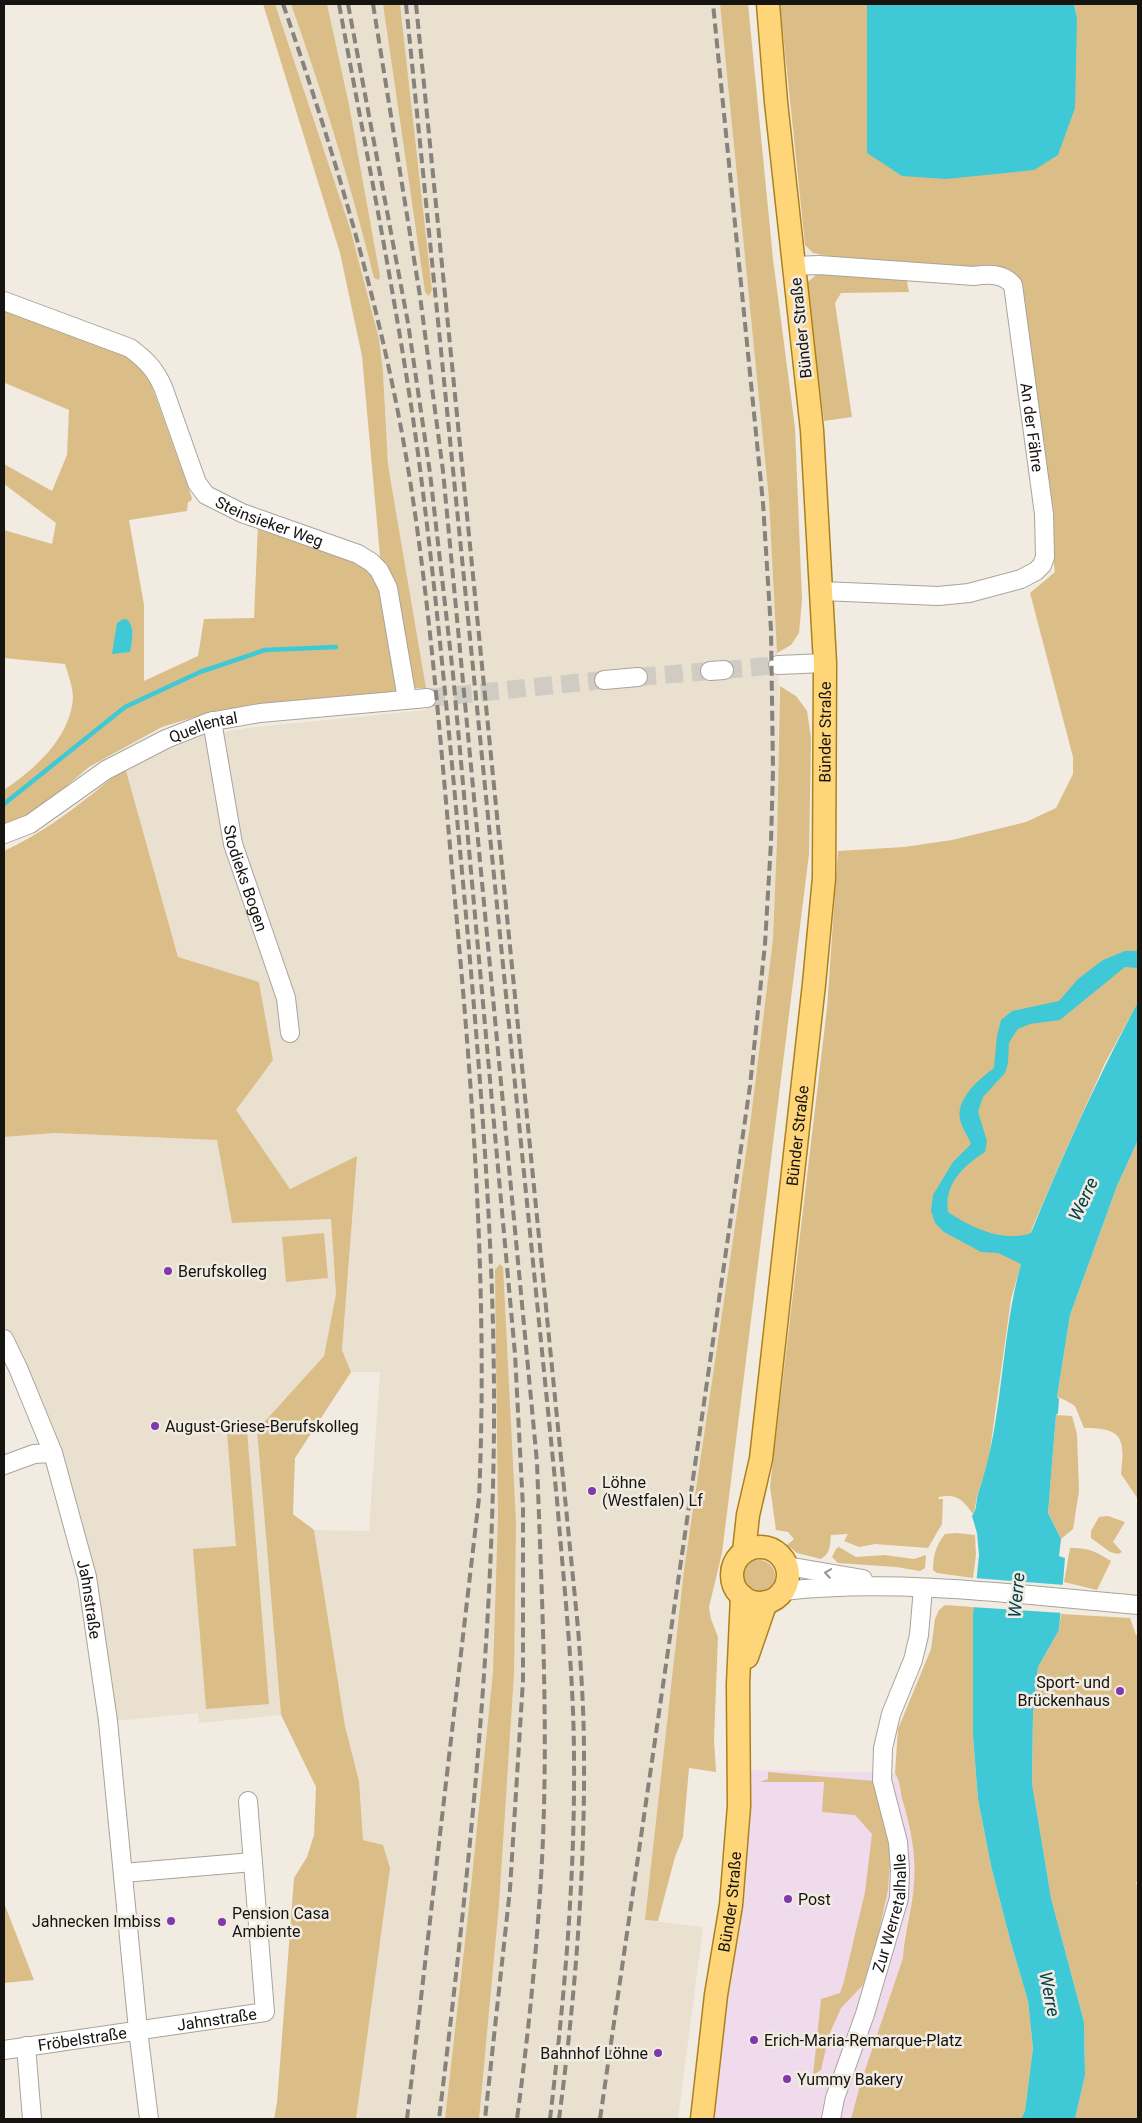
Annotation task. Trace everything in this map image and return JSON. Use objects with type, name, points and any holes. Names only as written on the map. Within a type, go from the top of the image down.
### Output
[{"type":"main road","name":"Bünder Straße","points":[[761,1459],[824,878],[825,663],[812,430],[776,102],[768,4]]},
{"type":"main road","points":[[761,1459],[762,1528],[767,1548]]},
{"type":"main road","points":[[744,1552],[748,1515],[761,1459]]},
{"type":"main road","points":[[738,1684],[759,1616],[775,1597],[788,1579],[787,1566],[779,1554],[767,1548],[755,1548],[744,1552],[737,1560],[733,1569],[733,1579],[736,1588],[742,1596],[757,1603],[775,1597]]},
{"type":"main road","name":"Bünder Straße","points":[[702,2119],[716,1995],[731,1905],[737,1836],[740,1745],[738,1684],[742,1596]]},
{"type":"street","name":"An der Fähre","points":[[794,266],[818,265],[974,276],[987,274],[999,276],[1009,281],[1013,286],[1044,514],[1045,557],[1036,571],[1021,579],[969,593],[938,596],[822,591]]},
{"type":"street","name":"Steinsieker Weg","points":[[4,300],[130,348],[147,360],[160,380],[197,483],[206,495],[242,513],[358,554],[371,562],[379,570],[388,588],[407,699]]},
{"type":"street","points":[[778,665],[825,663]]},
{"type":"street","points":[[604,680],[638,677]]},
{"type":"street","name":"Quellental","points":[[4,834],[30,824],[106,770],[166,739],[212,721],[260,713],[427,698]]},
{"type":"street","name":"Stodieks Bogen","points":[[212,721],[233,844],[286,998],[290,1033]]},
{"type":"street","name":"Jahnstraße","points":[[4,1339],[18,1368],[52,1453],[87,1577],[108,1721],[138,2030],[149,2119]]},
{"type":"street","points":[[4,1465],[34,1454],[52,1453]]},
{"type":"street","points":[[787,1566],[917,1588]]},
{"type":"street","points":[[775,1597],[813,1588],[917,1588],[1138,1605]]},
{"type":"street","name":"Zur Werretalhalle","points":[[831,2119],[835,2098],[865,2014],[899,1898],[898,1842],[882,1780],[883,1748],[891,1714],[913,1660],[919,1636],[917,1588]]},
{"type":"street","name":"Jahnstraße","points":[[138,2030],[265,2012],[248,1801]]},
{"type":"street","points":[[123,1873],[253,1862]]},
{"type":"street","name":"Fröbelstraße","points":[[4,2050],[138,2030]]},
{"type":"street","name":"Fröbelstraße","points":[[26,2046],[32,2119]]},
{"type":"shaded area","points":[[263,4],[275,4],[350,228],[379,339],[383,372],[388,465],[426,688],[414,688],[409,684],[391,581],[380,556],[362,356],[340,253]]},
{"type":"shaded area","points":[[275,4],[720,4],[769,500],[779,687],[777,840],[773,939],[750,1125],[684,1570],[646,1920],[703,1927],[678,2119],[356,2119],[369,2014],[359,1781],[345,1726],[314,1530],[369,1531],[380,1372],[351,1372],[342,1350],[357,1157],[290,1189],[235,1110],[273,1060],[259,982],[178,957],[125,767],[204,735],[247,728],[427,710],[426,688],[388,465],[383,372],[379,339],[350,228]]},
{"type":"shaded area","points":[[291,4],[327,4],[349,105],[380,276],[379,280],[374,278],[336,140]]},
{"type":"shaded area","points":[[383,4],[400,4],[432,290],[429,296],[425,292]]},
{"type":"shaded area","points":[[720,4],[748,4],[773,259],[795,428],[802,600],[799,633],[791,645],[777,653],[769,500]]},
{"type":"shaded area","points":[[780,4],[867,4],[867,28],[1077,18],[1074,4],[1138,4],[1138,1002],[1105,1063],[1033,1226],[1011,1299],[988,1464],[977,1496],[974,1513],[963,1501],[955,1497],[939,1497],[938,1499],[943,1499],[942,1524],[928,1548],[875,1544],[859,1547],[844,1541],[848,1534],[831,1535],[828,1551],[821,1559],[797,1553],[787,1545],[794,1539],[788,1532],[776,1530],[770,1487],[827,1008],[838,851],[904,847],[952,840],[1026,822],[1056,808],[1073,774],[1073,757],[1030,593],[1055,572],[1015,282],[904,267],[909,292],[841,293],[835,303],[852,417],[824,421],[805,284],[837,258],[813,253],[805,245]]},
{"type":"shaded area","points":[[12,309],[134,360],[147,373],[192,498],[188,502],[187,511],[129,520],[144,605],[144,681],[198,656],[204,619],[254,618],[258,524],[352,557],[368,568],[381,586],[398,694],[201,715],[162,727],[89,767],[27,815],[4,825],[4,790],[39,762],[58,739],[70,713],[73,698],[65,664],[4,658],[4,530],[52,544],[56,523],[4,484],[4,464],[52,491],[67,455],[69,410],[5,383],[4,310]]},
{"type":"shaded area","points":[[780,686],[796,696],[807,711],[811,738],[809,854],[722,1553],[709,1607],[711,1619],[718,1637],[714,1739],[716,1772],[689,1768],[683,1837],[675,1857],[658,1921],[645,1920],[684,1570],[750,1125],[773,939]]},
{"type":"shaded area","points":[[125,767],[178,957],[259,982],[273,1060],[236,1110],[290,1189],[357,1156],[342,1350],[351,1372],[295,1458],[293,1514],[314,1530],[345,1726],[359,1781],[363,1840],[383,1845],[390,1868],[356,2119],[274,2119],[277,2103],[294,1878],[307,1857],[314,1835],[316,1787],[281,1715],[257,1430],[324,1356],[336,1294],[331,1219],[232,1223],[217,1140],[55,1133],[4,1137],[4,851],[52,824]]},
{"type":"shaded area","name":"August-Griese-Berufskolleg","points":[[55,1133],[217,1140],[232,1223],[331,1218],[336,1294],[324,1356],[257,1430],[281,1715],[199,1723],[198,1713],[115,1721],[24,1366],[4,1325],[4,1137]]},
{"type":"shaded area","points":[[1138,1140],[1138,1499],[1121,1474],[1122,1452],[1119,1438],[1107,1430],[1084,1428],[1075,1406],[1057,1397],[1070,1315],[1117,1186]]},
{"type":"shaded area","points":[[324,1233],[328,1278],[286,1282],[282,1237]]},
{"type":"shaded area","points":[[500,1264],[503,1267],[516,1522],[514,1674],[499,1904],[479,2119],[445,2119],[493,1672],[498,1516],[495,1270]]},
{"type":"shaded area","points":[[1056,1415],[1072,1416],[1077,1434],[1079,1491],[1073,1529],[1061,1539],[1048,1513]]},
{"type":"shaded area","points":[[247,1430],[269,1704],[206,1709],[193,1549],[236,1546],[227,1432]]},
{"type":"shaded area","points":[[1108,1516],[1125,1522],[1113,1542],[1122,1552],[1118,1554],[1110,1552],[1091,1538],[1091,1531],[1099,1517]]},
{"type":"shaded area","points":[[945,1534],[975,1535],[976,1555],[973,1578],[937,1573],[933,1570],[939,1542]]},
{"type":"shaded area","points":[[839,1547],[856,1557],[884,1555],[914,1559],[926,1555],[925,1568],[920,1571],[896,1567],[838,1563],[832,1557]]},
{"type":"shaded area","points":[[1070,1548],[1092,1551],[1111,1561],[1097,1590],[1064,1582]]},
{"type":"shaded area","points":[[759,1560],[771,1564],[775,1576],[771,1588],[759,1592],[747,1588],[743,1576],[747,1564]]},
{"type":"shaded area","points":[[945,1605],[974,1607],[973,1736],[978,1799],[991,1866],[1028,2001],[1033,2048],[1025,2111],[1021,2119],[851,2119],[860,2085],[903,1958],[913,1891],[914,1861],[912,1842],[895,1773],[898,1729],[931,1649],[935,1619],[939,1610]]},
{"type":"shaded area","points":[[1061,1614],[1130,1618],[1136,1635],[1138,1635],[1138,1882],[1136,1882],[1138,1890],[1138,2119],[1075,2119],[1085,2075],[1084,2022],[1051,1898],[1032,1783],[1033,1713],[1038,1667],[1059,1630]]},
{"type":"shaded area","points":[[749,1770],[895,1773],[899,1779],[901,1796],[913,1836],[915,1882],[904,1937],[903,1958],[860,2085],[851,2119],[714,2119]]},
{"type":"shaded area","points":[[768,1772],[875,1781],[891,1847],[888,1890],[878,1936],[863,1985],[841,2008],[829,2035],[821,2070],[813,2075],[821,1999],[840,1993],[844,1981],[865,1892],[872,1834],[855,1815],[822,1812],[824,1782],[760,1782],[768,1779]]},
{"type":"shaded area","points":[[4,1903],[34,1980],[4,1983]]},
{"type":"water","points":[[867,4],[1074,4],[1077,18],[1075,108],[1058,155],[1034,170],[946,179],[902,176],[867,153]]},
{"type":"water","points":[[123,619],[128,620],[132,627],[130,652],[112,654],[117,623]]},
{"type":"water","name":"Werre","points":[[1125,951],[1138,951],[1138,968],[1125,967],[1060,1020],[1030,1024],[1018,1029],[1013,1036],[1009,1043],[1008,1063],[1005,1073],[983,1097],[978,1112],[987,1141],[985,1152],[969,1163],[957,1177],[952,1184],[948,1202],[948,1212],[966,1223],[987,1232],[1009,1236],[1031,1233],[1082,1116],[1138,1002],[1138,1140],[1117,1186],[1070,1315],[1057,1397],[1059,1399],[1058,1413],[1056,1415],[1048,1513],[1061,1539],[1059,1556],[1065,1558],[1059,1630],[1038,1667],[1033,1713],[1032,1783],[1051,1898],[1084,2022],[1085,2075],[1075,2119],[1021,2119],[1025,2111],[1033,2048],[1028,2001],[991,1866],[978,1799],[973,1736],[973,1615],[979,1555],[977,1533],[972,1516],[976,1508],[993,1437],[1009,1321],[1021,1264],[998,1253],[981,1252],[944,1232],[935,1223],[931,1211],[933,1195],[953,1162],[971,1144],[961,1123],[961,1107],[969,1091],[994,1068],[997,1036],[1001,1020],[1012,1011],[1059,1001],[1078,979],[1103,960]]},
{"type":"pier","points":[[974,1578],[1065,1585],[1063,1613],[971,1607]]},
{"type":"waterway","points":[[4,804],[125,707],[200,672],[265,650],[336,647]]},
{"type":"tunnel","points":[[724,670],[778,665]]},
{"type":"tunnel","points":[[638,677],[710,671]]},
{"type":"tunnel","points":[[427,698],[604,680]]},
{"type":"railway","points":[[283,4],[339,178],[372,295],[386,354],[409,474],[435,681],[473,1118],[482,1346],[479,1498],[407,2119]]},
{"type":"railway","points":[[339,4],[400,335],[417,446],[431,558],[476,1026],[489,1226],[494,1360],[494,1427],[488,1601],[483,1687],[468,1860],[439,2119]]},
{"type":"railway","points":[[348,4],[408,323],[430,473],[453,674],[515,1354],[523,1508],[523,1680],[510,1889],[485,2119]]},
{"type":"railway","points":[[373,4],[420,296],[443,471],[537,1462],[545,1731],[543,1839],[533,1978],[517,2119]]},
{"type":"railway","points":[[406,4],[557,1500],[570,1663],[574,1728],[573,1851],[564,1985],[550,2119]]},
{"type":"railway","points":[[416,4],[578,1628],[583,1706],[583,1845],[570,2028],[559,2119]]},
{"type":"railway","points":[[600,2119],[750,1086],[765,944],[771,842],[773,770],[771,630],[763,503],[713,4]]},
{"type":"place","name":"Berufskolleg","points":[[168,1271]]},
{"type":"place","name":"August-Griese-Berufskolleg","points":[[155,1426]]},
{"type":"place","name":"Löhne (Westfalen) Lf","points":[[592,1491]]},
{"type":"place","name":"Sport- und Brückenhaus","points":[[1120,1691]]},
{"type":"place","name":"Post","points":[[788,1899]]},
{"type":"place","name":"Jahnecken Imbiss","points":[[171,1921]]},
{"type":"place","name":"Pension Casa Ambiente","points":[[222,1922]]},
{"type":"place","name":"Erich-Maria-Remarque-Platz","points":[[754,2040]]},
{"type":"place","name":"Bahnhof Löhne","points":[[658,2053]]},
{"type":"place","name":"Yummy Bakery","points":[[787,2079]]}]
